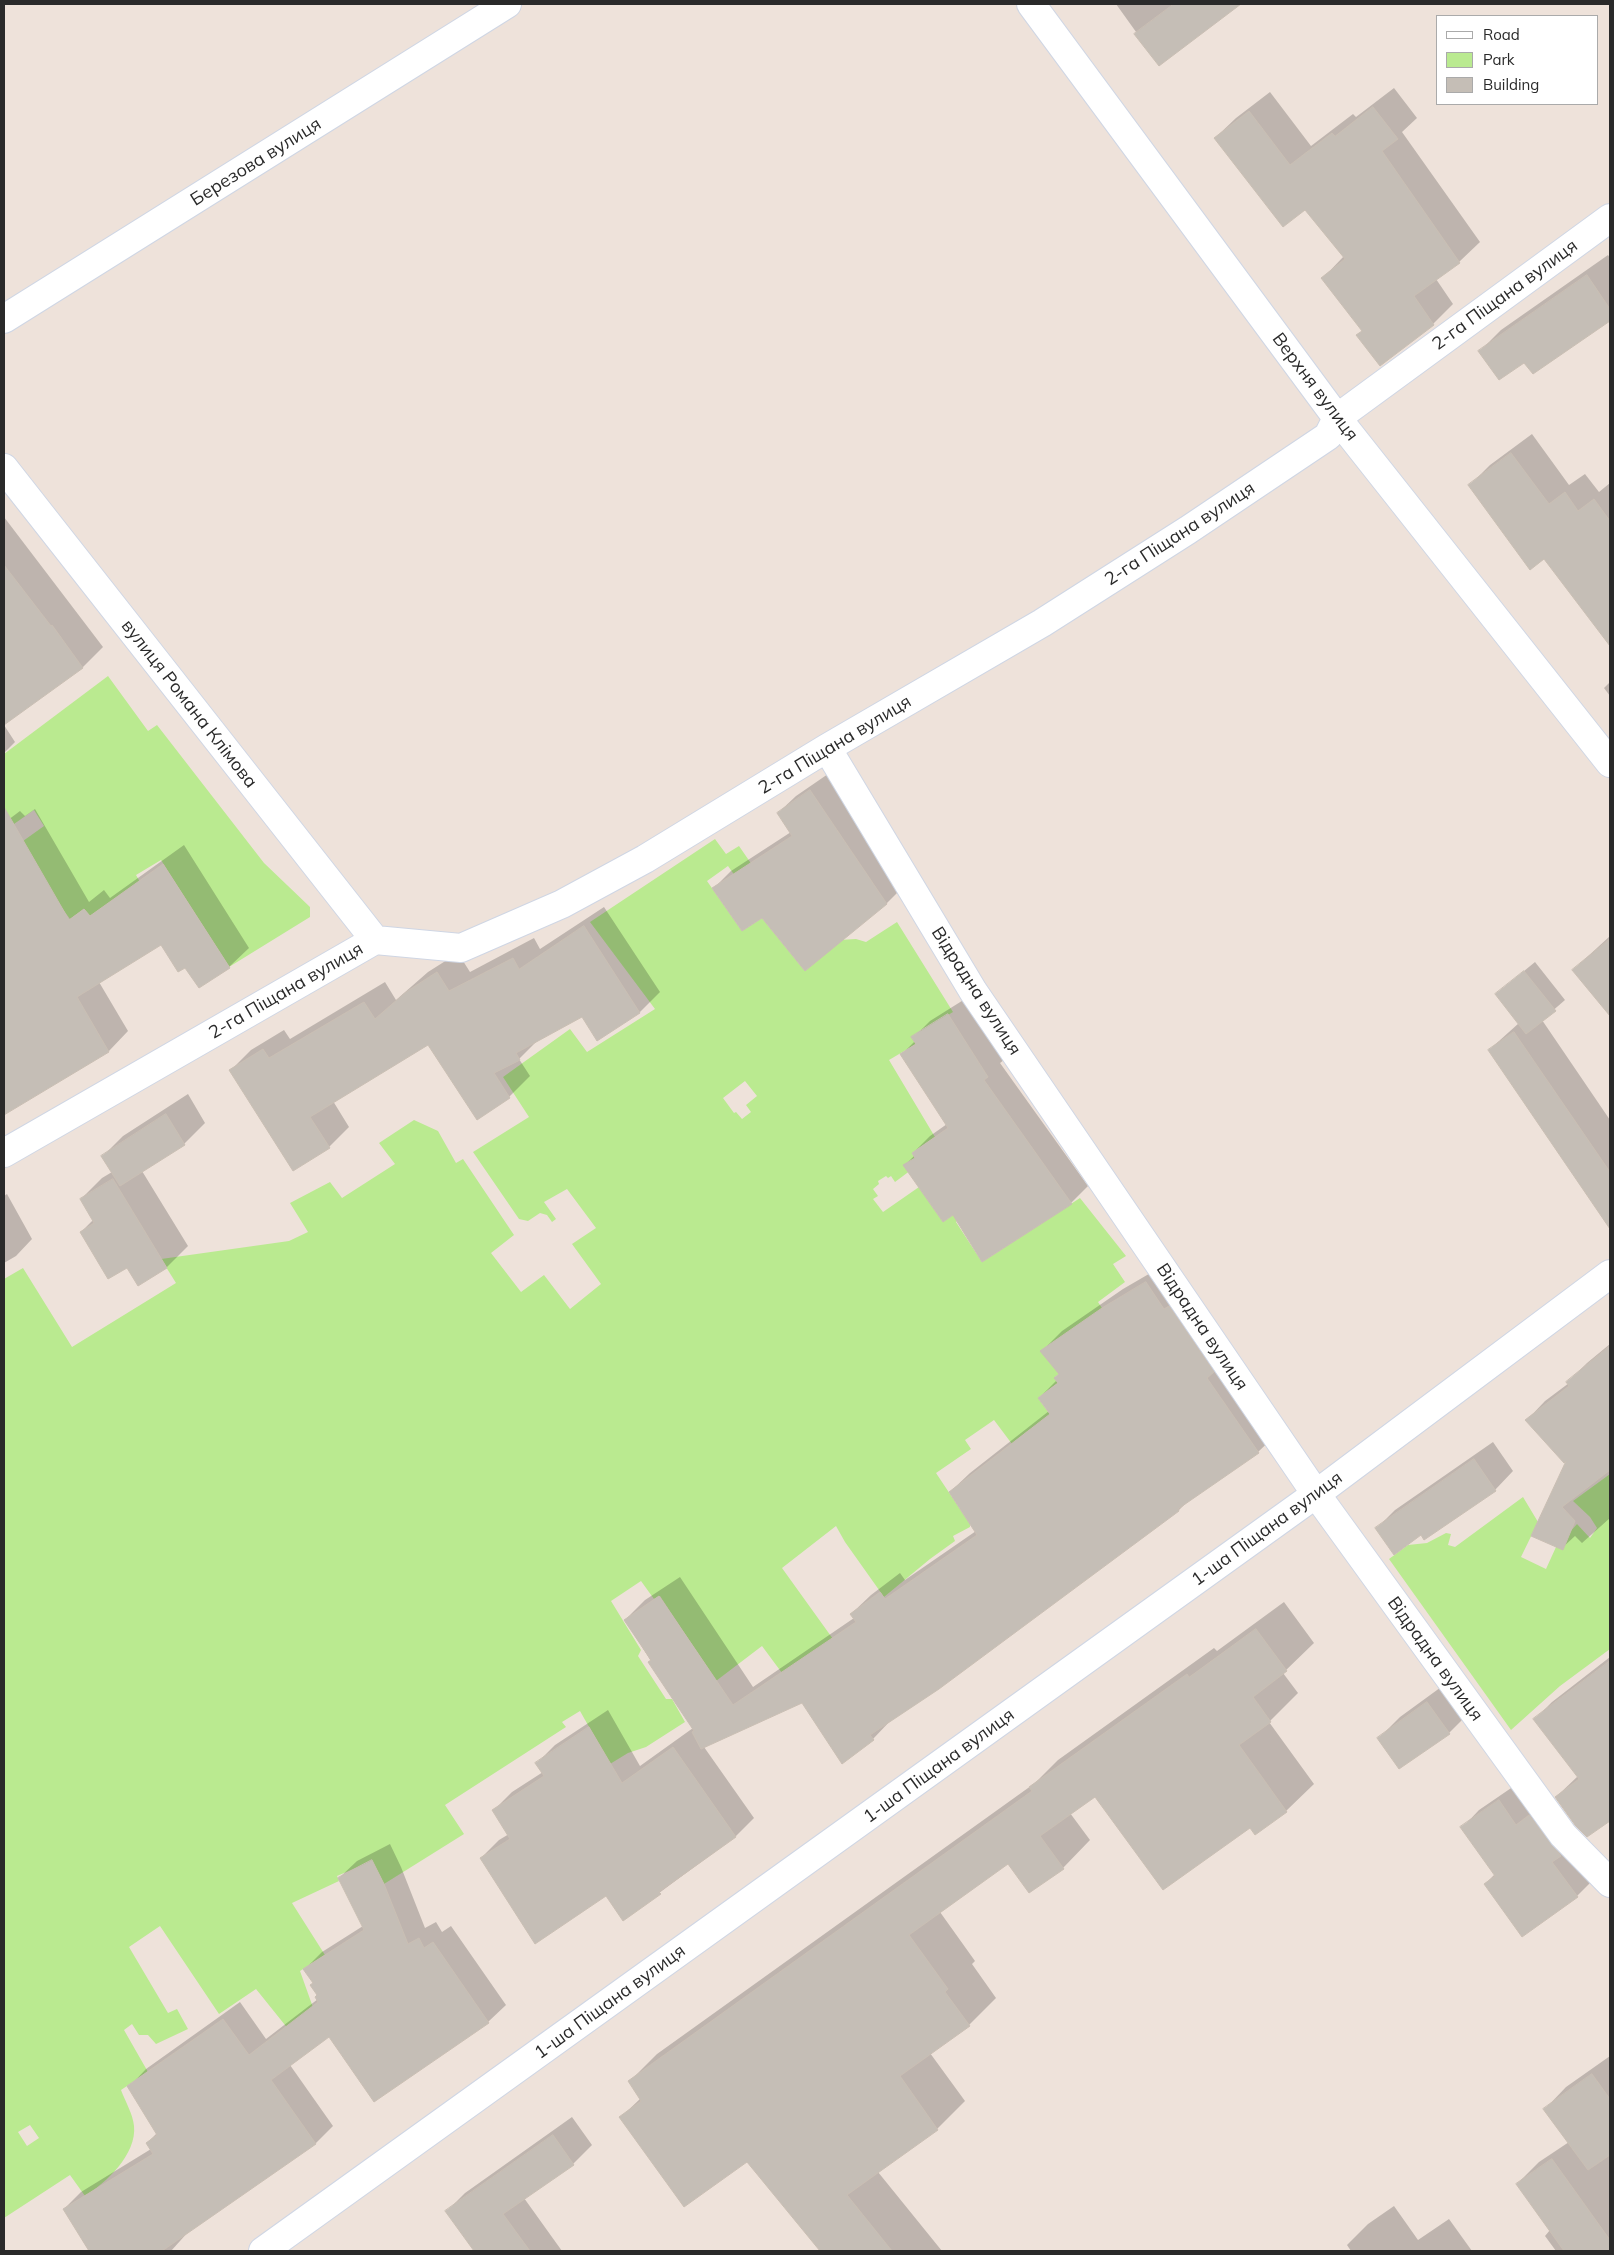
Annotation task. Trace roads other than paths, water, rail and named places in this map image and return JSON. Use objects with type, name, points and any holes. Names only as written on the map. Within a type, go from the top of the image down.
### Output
[{"type":"street","name":"Березова вулиця","points":[[4,319],[507,4]]},
{"type":"street","name":"Верхня вулиця","points":[[1031,4],[1337,418],[1610,762]]},
{"type":"street","name":"2-га Піщана вулиця","points":[[4,1153],[375,940],[462,948],[562,904],[645,859],[827,748],[1042,622],[1188,530],[1328,436],[1337,418],[1610,218]]},
{"type":"street","name":"вулиця Романа Клімова","points":[[4,468],[375,940]]},
{"type":"street","name":"Відрадна вулиця","points":[[827,748],[973,991],[1316,1494],[1563,1835],[1610,1882]]},
{"type":"street","name":"1-ша Піщана вулиця","points":[[264,2251],[1316,1494],[1610,1274]]}]
